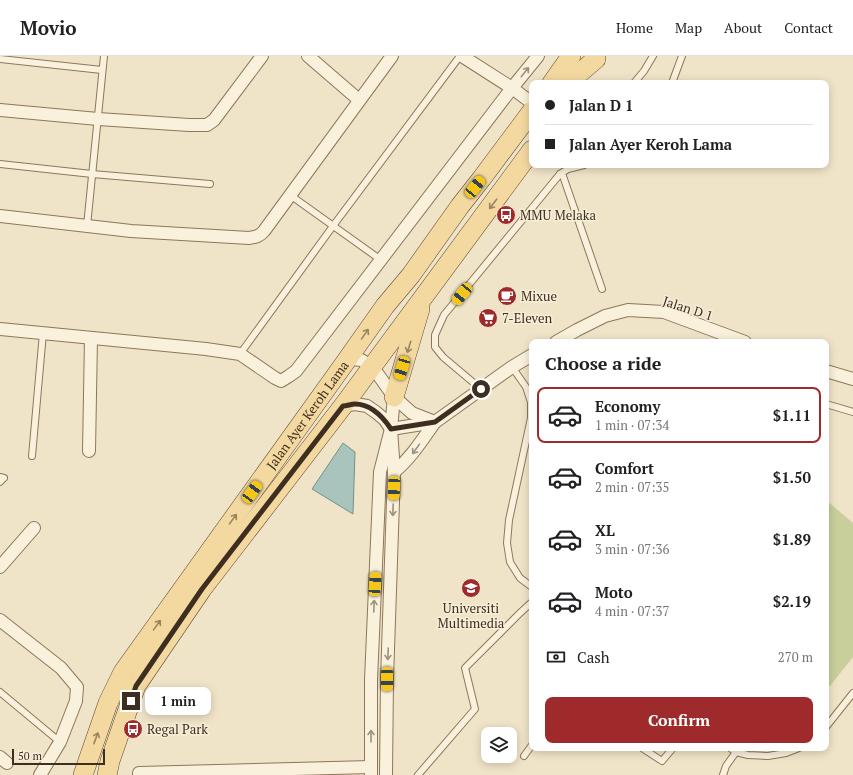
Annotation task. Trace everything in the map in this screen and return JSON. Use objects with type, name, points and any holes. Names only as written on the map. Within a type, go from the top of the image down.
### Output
[{"type":"main road","points":[[554,80],[571,56]]},
{"type":"main road","points":[[573,80],[597,58]]},
{"type":"main road","points":[[582,80],[597,58]]},
{"type":"main road","name":"Jalan Ayer Keroh Lama","points":[[83,775],[108,703],[123,672],[384,306],[411,275],[460,206],[529,115]]},
{"type":"main road","points":[[508,183],[510,169],[529,142]]},
{"type":"main road","name":"Jalan Ayer Keroh Lama","points":[[107,775],[110,761],[136,686],[202,589],[343,406],[529,154]]},
{"type":"main road","points":[[394,397],[424,296]]},
{"type":"street","points":[[0,110],[98,119],[207,125],[214,120],[262,56]]},
{"type":"street","points":[[308,56],[359,100]]},
{"type":"street","points":[[0,216],[131,231],[250,238],[256,237],[264,230],[392,56]]},
{"type":"street","points":[[0,329],[206,349],[240,354],[281,381],[296,371],[538,56]]},
{"type":"street","points":[[464,57],[529,101]]},
{"type":"street","name":"Jalan D 1","points":[[561,339],[605,316],[628,310],[664,312],[737,339]]},
{"type":"street","points":[[89,451],[91,338]]},
{"type":"street","points":[[394,472],[403,465],[414,452],[435,422],[512,367],[529,357]]},
{"type":"street","points":[[344,364],[352,359],[361,360],[372,366],[394,397],[412,413],[435,422]]},
{"type":"street","points":[[829,372],[853,379]]},
{"type":"street","points":[[139,775],[139,773],[371,771],[371,680],[380,472],[391,429],[394,397]]},
{"type":"street","points":[[343,406],[355,404],[367,406],[385,420],[391,429],[394,472],[387,679],[386,775]]},
{"type":"street","points":[[391,429],[435,422]]},
{"type":"street","points":[[0,566],[34,528]]},
{"type":"street","points":[[0,620],[61,668],[77,687],[76,701],[60,742],[40,775]]},
{"type":"lane","points":[[87,226],[104,56]]},
{"type":"lane","points":[[636,80],[644,71],[652,56]]},
{"type":"lane","points":[[673,80],[682,56]]},
{"type":"lane","points":[[240,354],[334,226],[464,57]]},
{"type":"lane","points":[[0,59],[102,70]]},
{"type":"lane","points":[[0,164],[92,174],[210,184]]},
{"type":"lane","points":[[481,389],[443,357],[435,348],[435,335],[444,315],[560,174],[572,168]]},
{"type":"lane","points":[[560,174],[563,176],[602,289]]},
{"type":"lane","points":[[290,195],[381,260]]},
{"type":"lane","points":[[32,456],[43,333]]},
{"type":"lane","points":[[512,367],[526,387],[529,394]]},
{"type":"lane","points":[[829,405],[853,412]]},
{"type":"lane","points":[[529,427],[509,520],[507,543],[510,562],[520,578],[529,585]]},
{"type":"lane","points":[[0,477],[4,478],[0,482]]},
{"type":"lane","points":[[418,775],[475,709],[465,668],[529,605]]},
{"type":"lane","points":[[0,692],[60,742]]},
{"type":"lane","points":[[829,722],[853,693]]},
{"type":"lane","points":[[524,756],[529,749]]},
{"type":"lane","points":[[647,751],[662,761],[670,751]]},
{"type":"lane","points":[[723,775],[733,751]]},
{"type":"lane","points":[[736,751],[748,755],[768,756],[791,751]]},
{"type":"green space","points":[[829,503],[853,523],[853,657],[830,686]]},
{"type":"water","points":[[343,443],[355,452],[353,514],[312,489]]},
{"type":"place","name":"MMU Melaka","points":[[506,215]]},
{"type":"place","name":"Mixue","points":[[507,296]]},
{"type":"place","name":"7-Eleven","points":[[488,318]]},
{"type":"place","name":"Universiti Multimedia","points":[[471,588]]},
{"type":"place","name":"Regal Park","points":[[133,729]]},
{"type":"route","points":[[131,701],[136,686],[202,589],[343,406],[355,404],[367,406],[385,420],[391,429],[435,422],[481,389]]}]
